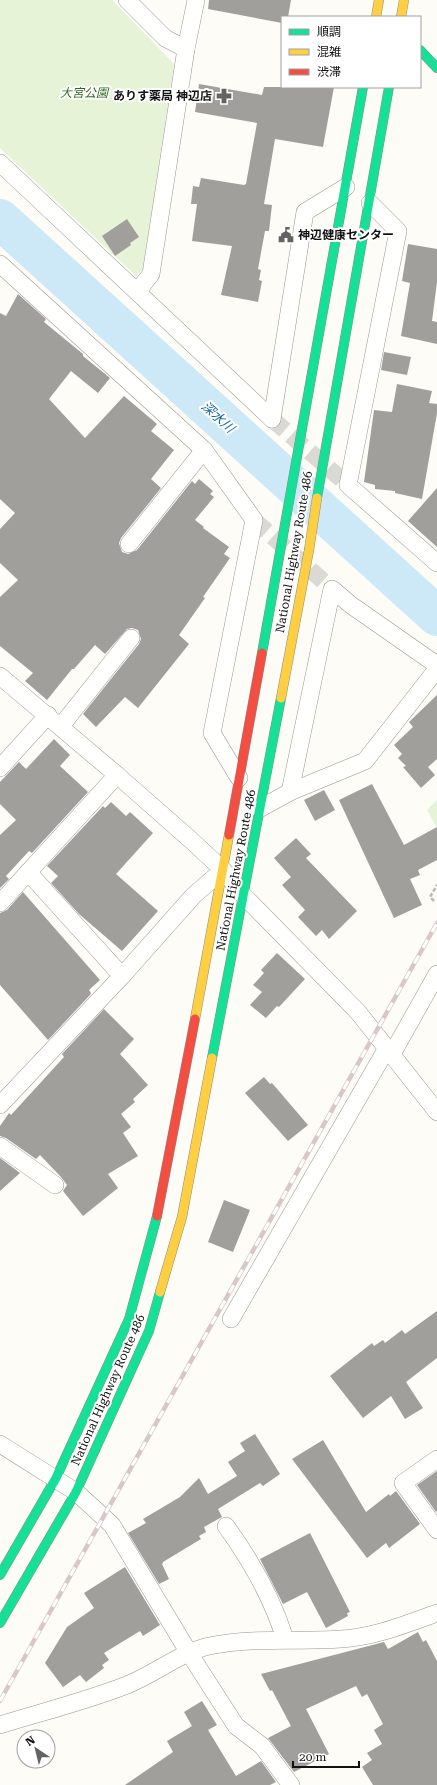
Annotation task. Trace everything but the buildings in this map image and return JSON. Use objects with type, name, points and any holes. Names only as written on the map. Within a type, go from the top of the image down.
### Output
[{"type":"main road","points":[[401,16],[404,0]]},
{"type":"main road","points":[[376,2],[376,16]]},
{"type":"main road","points":[[376,2],[387,16]]},
{"type":"main road","points":[[421,51],[437,68]]},
{"type":"main road","name":"National Highway Route 486","points":[[0,1575],[56,1478],[129,1318],[158,1211],[223,870],[363,88]]},
{"type":"main road","name":"National Highway Route 486","points":[[0,1623],[76,1492],[149,1331],[179,1225],[309,550],[319,474],[370,203],[389,88]]},
{"type":"street","points":[[127,0],[165,38],[186,49]]},
{"type":"street","points":[[138,292],[151,274],[186,49],[196,0]]},
{"type":"street","points":[[0,163],[272,419],[305,212],[346,187]]},
{"type":"street","points":[[370,203],[398,231],[348,485],[437,563]]},
{"type":"street","points":[[0,264],[204,450],[254,520],[212,733],[239,778]]},
{"type":"street","points":[[129,544],[204,450]]},
{"type":"street","points":[[290,792],[332,589],[351,605],[437,665]]},
{"type":"street","points":[[61,726],[131,638]]},
{"type":"street","points":[[259,809],[290,792],[365,761],[437,669]]},
{"type":"street","points":[[0,676],[61,726],[223,870],[243,895],[358,1012],[437,1112]]},
{"type":"street","points":[[0,768],[48,715]]},
{"type":"street","points":[[0,903],[117,775]]},
{"type":"street","points":[[0,1105],[122,976],[194,895],[223,870]]},
{"type":"street","points":[[28,872],[122,976]]},
{"type":"street","points":[[231,1319],[389,1051],[437,974]]},
{"type":"street","points":[[0,1146],[54,1185]]},
{"type":"street","points":[[0,1444],[76,1492],[112,1526],[189,1653],[236,1726],[262,1746],[291,1785]]},
{"type":"street","points":[[437,1459],[403,1483],[437,1530]]},
{"type":"street","points":[[226,1526],[247,1555],[273,1604],[286,1639]]},
{"type":"street","points":[[0,1725],[128,1684],[189,1653],[207,1647],[225,1643],[286,1639],[342,1639],[375,1634],[437,1613]]},
{"type":"path","points":[[434,900],[430,896],[437,885]]},
{"type":"green space","name":"大宮公園","points":[[0,0],[112,0],[174,64],[143,269],[136,276],[0,148]]},
{"type":"green space","points":[[437,800],[437,828],[427,810]]},
{"type":"waterway","name":"深水川","points":[[0,219],[437,616]]},
{"type":"tunnel","points":[[272,419],[348,485]]},
{"type":"tunnel","points":[[254,520],[332,589]]},
{"type":"railway","points":[[0,1701],[437,923]]},
{"type":"traffic: fast","points":[[421,51],[437,68]]},
{"type":"traffic: fast","points":[[262,653],[363,88]]},
{"type":"traffic: fast","points":[[317,498],[389,88]]},
{"type":"traffic: fast","points":[[212,1058],[281,698]]},
{"type":"traffic: fast","points":[[0,1575],[56,1478],[129,1319],[157,1216]]},
{"type":"traffic: fast","points":[[0,1623],[76,1492],[149,1331],[160,1292]]},
{"type":"traffic: slow","points":[[376,16],[379,0]]},
{"type":"traffic: slow","points":[[401,16],[404,0]]},
{"type":"traffic: slow","points":[[281,698],[309,550],[317,498]]},
{"type":"traffic: slow","points":[[195,1019],[229,835]]},
{"type":"traffic: slow","points":[[160,1292],[182,1217],[212,1058]]},
{"type":"traffic: jam","points":[[229,835],[262,653]]},
{"type":"traffic: jam","points":[[157,1216],[195,1019]]},
{"type":"place","name":"ありす薬局 神辺店","points":[[224,96]]},
{"type":"place","name":"神辺健康センター","points":[[286,235]]}]
